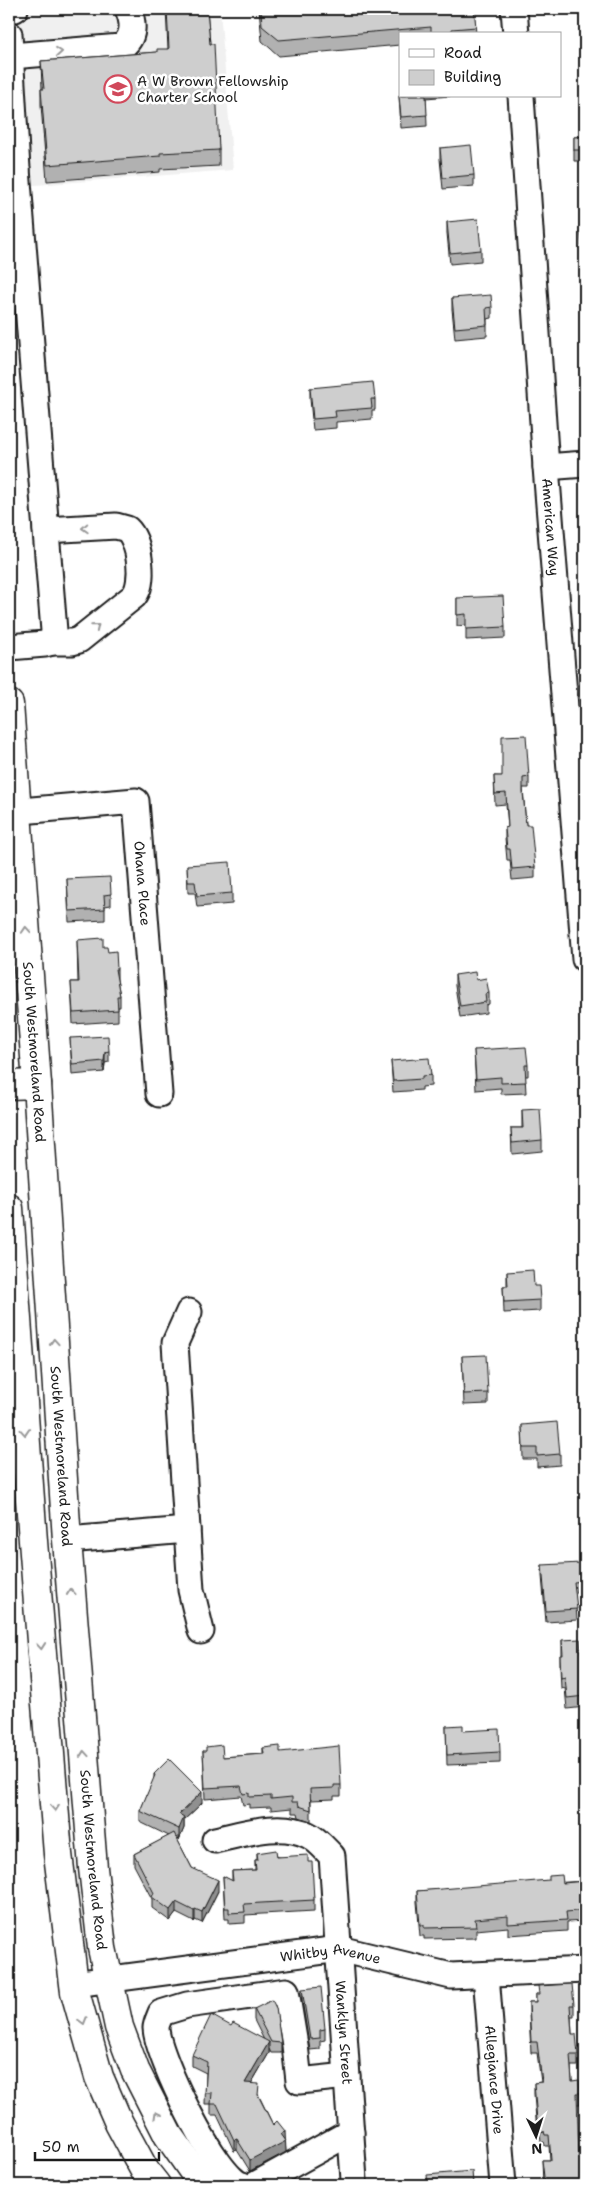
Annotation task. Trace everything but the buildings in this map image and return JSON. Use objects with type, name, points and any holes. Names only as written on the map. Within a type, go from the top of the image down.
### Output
[{"type":"main road","name":"South Westmoreland Road","points":[[9,704],[13,812],[37,1084],[67,1540],[93,1868],[102,1948],[119,2026],[135,2070],[168,2135],[203,2185]]},
{"type":"main road","points":[[9,1085],[37,1084]]},
{"type":"main road","points":[[9,1208],[32,1542],[58,1854],[74,1984],[99,2077],[119,2123],[145,2171],[156,2185]]},
{"type":"main road","points":[[32,1542],[67,1540]]},
{"type":"street","points":[[9,9],[15,9]]},
{"type":"street","points":[[52,642],[54,631],[46,530],[13,169],[10,45],[121,47],[128,42],[132,35],[131,17],[128,9]]},
{"type":"street","points":[[514,9],[516,32]]},
{"type":"street","name":"American Way","points":[[521,98],[546,467],[585,959]]},
{"type":"street","points":[[546,467],[585,464]]},
{"type":"street","points":[[9,647],[79,640],[128,601],[137,591],[139,569],[136,543],[127,529],[116,526],[46,530]]},
{"type":"street","name":"Ohana Place","points":[[13,812],[136,801],[159,1094]]},
{"type":"street","points":[[190,1312],[175,1343],[191,1590],[201,1631]]},
{"type":"street","points":[[67,1540],[187,1530]]},
{"type":"street","name":"Wanklyn Street","points":[[214,1840],[264,1830],[292,1830],[309,1835],[332,1856],[354,2180]]},
{"type":"street","name":"Whitby Avenue","points":[[74,1984],[339,1949],[451,1976],[585,1970]]},
{"type":"street","name":"Allegiance Drive","points":[[486,1975],[503,2185]]},
{"type":"street","points":[[242,2185],[236,2184],[216,2161],[179,2092],[156,2028],[161,2013],[187,2005],[286,1991],[296,2045],[300,2081],[347,2076]]},
{"type":"street","points":[[255,2185],[351,2132]]},
{"type":"shaded area","name":"A W Brown Fellowship Charter School","points":[[9,9],[220,9],[233,170],[9,187]]},
{"type":"place","name":"A W Brown Fellowship Charter School","points":[[118,89]]}]
